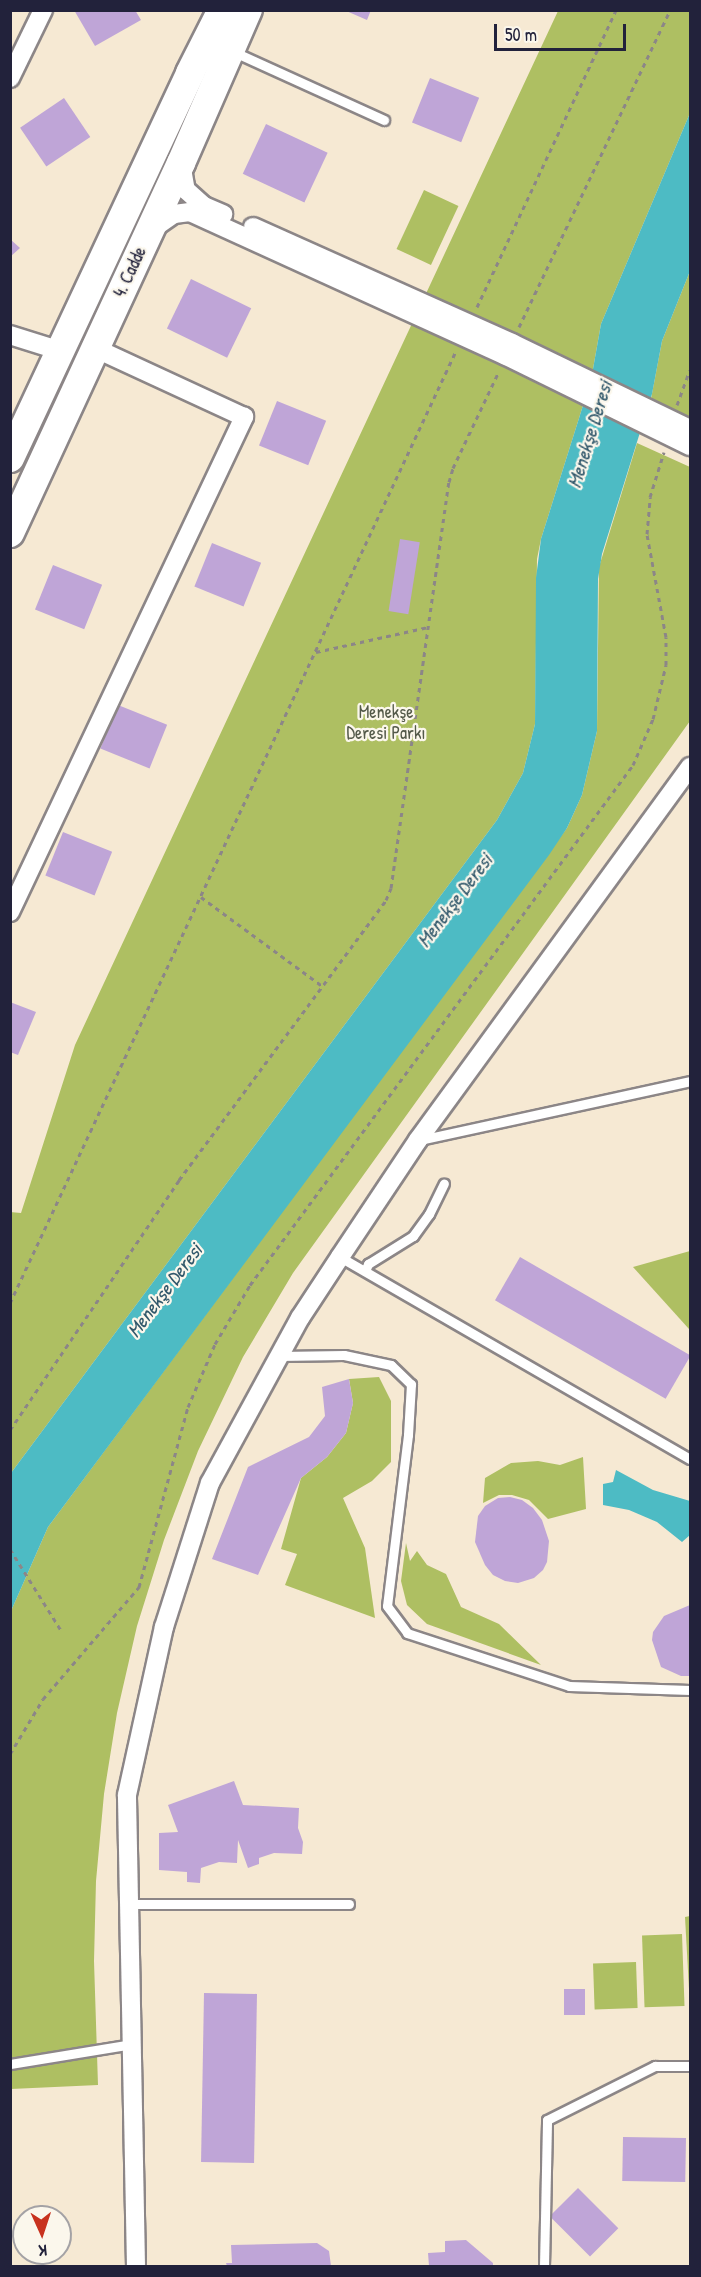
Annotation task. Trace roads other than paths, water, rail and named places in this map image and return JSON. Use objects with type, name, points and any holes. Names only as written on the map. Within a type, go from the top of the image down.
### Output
[{"type":"main road","name":"4. Cadde","points":[[10,533],[181,163],[233,19]]},
{"type":"main road","name":"4. Cadde","points":[[10,458],[190,73],[233,19]]},
{"type":"street","points":[[10,78],[44,10]]},
{"type":"street","points":[[181,163],[186,190],[204,206],[666,426],[690,446]]},
{"type":"street","points":[[150,230],[174,214],[190,212],[466,330]]},
{"type":"street","points":[[10,335],[61,351]]},
{"type":"street","points":[[10,912],[244,417],[95,348]]},
{"type":"street","points":[[666,426],[690,429]]},
{"type":"street","points":[[136,2266],[128,1795],[164,1627],[210,1483],[279,1356],[340,1257],[418,1140],[690,767]]},
{"type":"lane","points":[[233,19],[384,120]]},
{"type":"lane","points":[[418,1140],[690,1082]]},
{"type":"lane","points":[[365,1271],[368,1264],[376,1258],[413,1236],[429,1214],[444,1183]]},
{"type":"lane","points":[[340,1257],[690,1459]]},
{"type":"lane","points":[[279,1356],[344,1355],[391,1365],[411,1384],[408,1435],[387,1606],[407,1633],[569,1686],[690,1690]]},
{"type":"lane","points":[[129,1904],[349,1904]]},
{"type":"lane","points":[[10,2064],[132,2044]]},
{"type":"lane","points":[[544,2266],[547,2120],[655,2066],[690,2066]]},
{"type":"water","name":"Menekşe Deresi","points":[[690,113],[690,271],[662,341],[652,394],[602,554],[598,579],[597,731],[582,795],[567,828],[549,855],[48,1527],[11,1611],[11,1473],[497,820],[523,773],[535,724],[536,578],[541,539],[591,380],[601,324]]},
{"type":"water","points":[[616,1470],[653,1490],[690,1501],[690,1535],[682,1542],[657,1522],[629,1510],[603,1505],[603,1484],[613,1482]]},
{"type":"park label","name":"Menekşe Deresi Parkı","points":[[386,723]]}]
